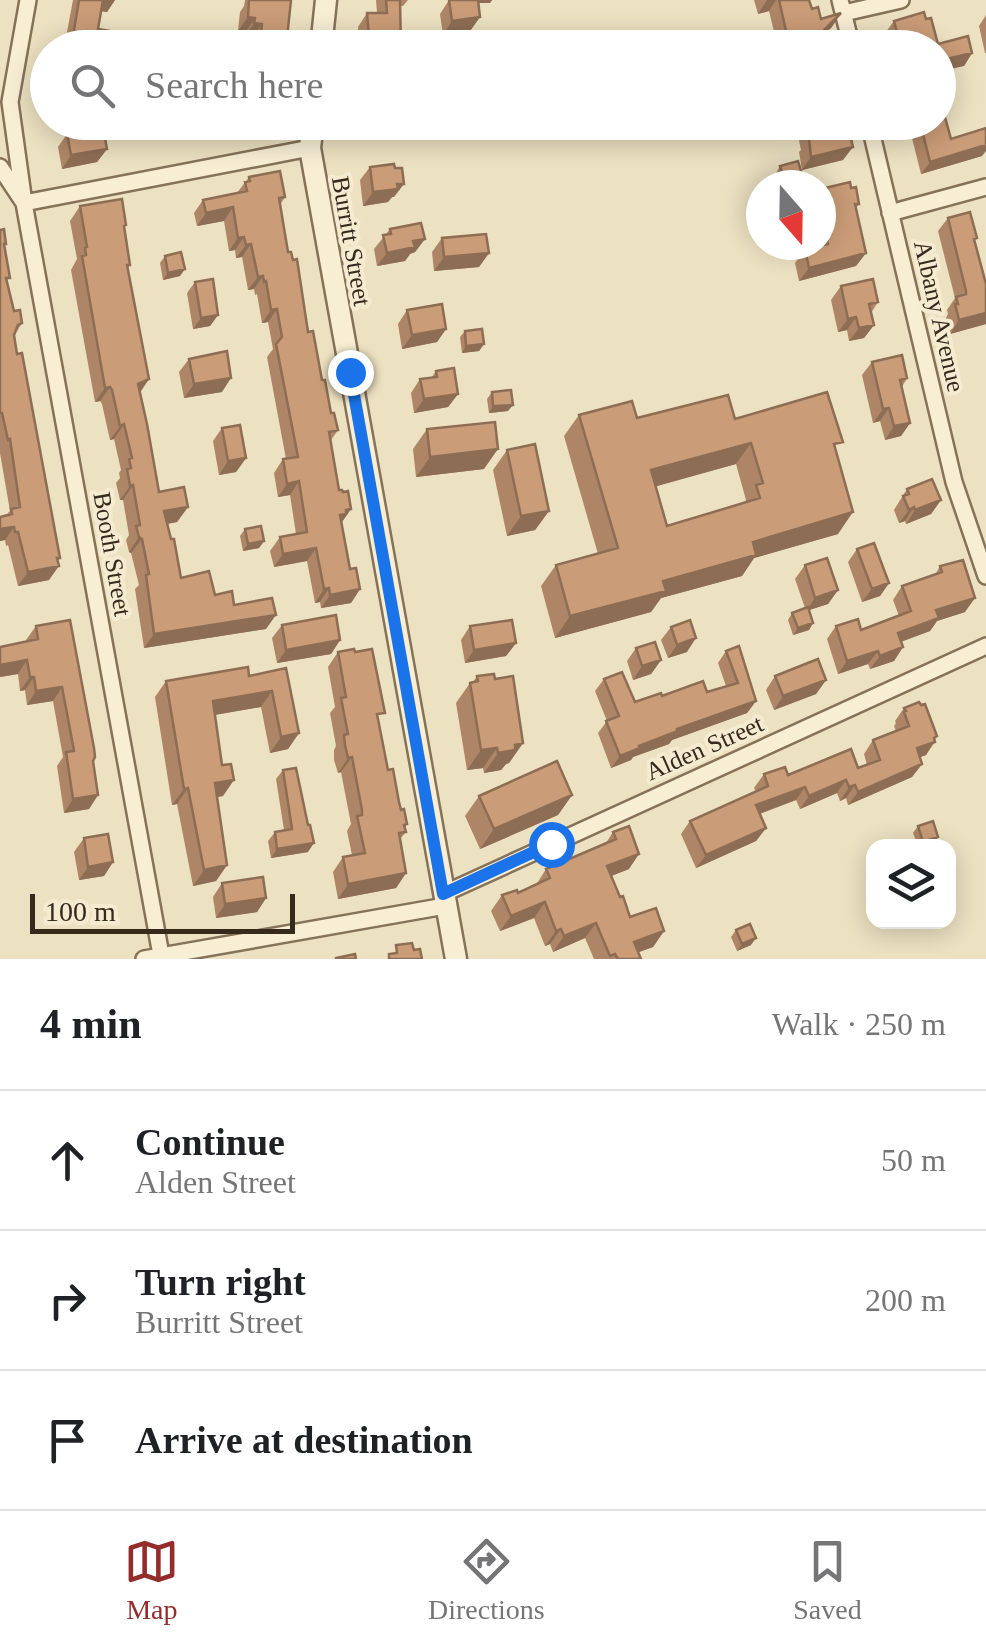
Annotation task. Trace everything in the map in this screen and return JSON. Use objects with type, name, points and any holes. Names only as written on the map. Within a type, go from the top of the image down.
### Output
[{"type":"street","points":[[28,0],[10,102],[24,203],[310,148]]},
{"type":"street","points":[[323,30],[326,0]]},
{"type":"street","points":[[842,7],[901,0]]},
{"type":"street","name":"Burritt Street","points":[[311,140],[456,959]]},
{"type":"street","name":"Albany Avenue","points":[[873,140],[954,482],[986,576]]},
{"type":"street","name":"Booth Street","points":[[0,167],[24,203],[161,956]]},
{"type":"street","points":[[890,213],[986,187]]},
{"type":"street","name":"Alden Street","points":[[144,959],[444,900],[986,646]]},
{"type":"building","points":[[79,0],[103,0],[98,29],[104,30],[74,30]]},
{"type":"building","points":[[249,0],[291,0],[288,30],[261,30],[262,24],[248,17]]},
{"type":"building","points":[[386,0],[400,0],[401,30],[368,30],[367,13],[387,13]]},
{"type":"building","points":[[449,0],[478,0],[480,17],[452,21]]},
{"type":"building","points":[[779,0],[809,0],[812,9],[818,7],[821,19],[841,13],[824,30],[786,30]]},
{"type":"building","points":[[924,12],[926,19],[931,18],[934,30],[896,30],[894,21]]},
{"type":"building","points":[[968,36],[972,53],[956,57],[956,39]]},
{"type":"building","points":[[986,128],[986,145],[930,162],[924,140],[956,140]]},
{"type":"building","points":[[68,140],[105,140],[107,149],[71,155]]},
{"type":"building","points":[[809,140],[851,140],[853,147],[811,157]]},
{"type":"building","points":[[798,161],[801,170],[781,170],[780,166]]},
{"type":"building","points":[[394,164],[395,168],[402,168],[404,184],[397,184],[398,189],[373,192],[370,167]]},
{"type":"building","points":[[280,171],[285,197],[279,198],[288,252],[293,260],[297,259],[308,332],[313,331],[322,380],[338,430],[329,432],[339,490],[348,491],[351,509],[340,515],[350,569],[356,568],[360,589],[330,595],[329,588],[324,589],[316,548],[283,554],[280,537],[307,532],[299,481],[287,484],[283,459],[298,457],[276,344],[282,337],[277,309],[271,310],[266,281],[263,276],[258,277],[251,244],[246,245],[244,237],[238,238],[233,207],[206,213],[203,200],[247,191],[245,182],[250,181],[249,177]]},
{"type":"building","points":[[850,182],[851,188],[856,187],[859,204],[855,204],[866,253],[809,268],[807,260],[836,260],[836,185]]},
{"type":"building","points":[[122,199],[127,265],[149,379],[138,384],[159,492],[184,487],[188,507],[164,511],[181,578],[209,571],[215,595],[232,591],[234,605],[272,598],[276,615],[154,634],[146,575],[149,574],[127,469],[131,468],[132,458],[112,390],[105,388],[82,256],[86,255],[87,247],[80,206]]},
{"type":"building","points":[[970,212],[986,284],[986,313],[959,320],[956,297],[966,291],[948,218]]},
{"type":"building","points":[[421,223],[425,239],[413,241],[415,247],[387,253],[383,235],[391,234],[390,229]]},
{"type":"building","points":[[4,229],[10,278],[6,278],[14,311],[20,310],[22,323],[14,335],[17,354],[22,353],[60,558],[59,566],[28,572],[18,532],[14,527],[0,529],[0,517],[20,507],[10,439],[0,413],[0,230]]},
{"type":"building","points":[[486,234],[489,253],[444,257],[442,238]]},
{"type":"building","points":[[181,252],[185,269],[168,273],[165,256]]},
{"type":"building","points":[[213,279],[218,315],[201,318],[195,282]]},
{"type":"building","points":[[873,279],[878,302],[869,304],[874,325],[859,328],[856,317],[848,319],[841,286]]},
{"type":"building","points":[[442,304],[446,329],[412,335],[407,310]]},
{"type":"building","points":[[482,329],[484,344],[466,346],[465,331]]},
{"type":"building","points":[[227,351],[231,378],[194,384],[189,359]]},
{"type":"building","points":[[902,355],[907,378],[900,380],[910,423],[894,426],[889,408],[883,409],[872,362]]},
{"type":"building","points":[[454,368],[458,394],[424,399],[420,379],[437,377],[436,371]]},
{"type":"building","points":[[511,390],[513,405],[493,406],[492,392]]},
{"type":"building","points":[[827,392],[843,442],[834,444],[853,512],[753,542],[756,555],[663,581],[666,591],[570,616],[556,565],[618,548],[579,415],[632,401],[637,418],[728,395],[735,419]],"holes":[[[751,443],[763,483],[756,485],[760,498],[667,526],[651,470]]]},
{"type":"building","points":[[495,422],[498,449],[430,457],[427,429]]},
{"type":"building","points":[[240,425],[246,458],[228,461],[222,428]]},
{"type":"building","points":[[535,444],[549,511],[521,516],[507,450]]},
{"type":"building","points":[[932,479],[941,500],[909,510],[903,496],[909,494],[907,489]]},
{"type":"building","points":[[261,526],[264,541],[248,544],[245,529]]},
{"type":"building","points":[[874,543],[889,583],[872,589],[857,549]]},
{"type":"building","points":[[827,558],[838,590],[815,598],[805,565]]},
{"type":"building","points":[[963,560],[975,598],[936,610],[939,618],[898,633],[903,647],[880,656],[878,651],[847,661],[836,626],[858,619],[861,630],[911,611],[902,586],[942,572],[940,566]]},
{"type":"building","points":[[808,607],[813,623],[798,628],[792,613]]},
{"type":"building","points":[[336,615],[340,640],[286,650],[282,625]]},
{"type":"building","points":[[70,620],[94,748],[98,795],[73,799],[66,752],[74,751],[62,687],[36,691],[27,660],[0,665],[0,647],[38,639],[36,626]]},
{"type":"building","points":[[512,620],[516,643],[474,650],[470,626]]},
{"type":"building","points":[[690,620],[696,638],[677,645],[671,627]]},
{"type":"building","points":[[655,642],[661,660],[642,666],[636,648]]},
{"type":"building","points":[[739,646],[756,701],[677,729],[620,756],[606,721],[619,716],[604,679],[622,672],[635,702],[703,681],[707,692],[738,683],[726,651]]},
{"type":"building","points":[[372,649],[385,713],[377,714],[388,770],[393,769],[407,824],[406,832],[399,833],[406,873],[348,884],[343,857],[365,853],[357,816],[362,815],[362,810],[352,757],[348,758],[345,745],[344,735],[348,734],[341,698],[346,697],[338,652]]},
{"type":"building","points":[[818,659],[826,680],[783,696],[775,676]]},
{"type":"building","points":[[248,667],[249,676],[286,668],[299,733],[281,737],[272,691],[213,701],[222,765],[231,764],[234,780],[215,783],[227,865],[204,870],[188,788],[184,789],[166,681]]},
{"type":"building","points":[[494,674],[495,679],[513,676],[523,743],[515,745],[515,750],[498,753],[497,748],[481,750],[470,683],[478,681],[477,676]]},
{"type":"building","points":[[919,702],[925,704],[937,736],[935,742],[917,748],[922,764],[858,792],[846,780],[809,796],[805,787],[756,805],[766,828],[706,855],[690,821],[768,786],[764,774],[785,767],[788,775],[851,749],[858,768],[880,760],[873,740],[909,726],[904,708]]},
{"type":"building","points":[[557,761],[572,795],[494,829],[479,796]]},
{"type":"building","points":[[296,768],[314,843],[277,849],[275,832],[292,829],[283,770]]},
{"type":"building","points":[[933,821],[938,837],[922,839],[918,826]]},
{"type":"building","points":[[629,826],[639,854],[607,866],[630,917],[656,908],[664,931],[634,942],[641,959],[610,956],[596,923],[564,936],[561,929],[556,931],[545,902],[511,916],[502,895],[517,890],[518,893],[550,878],[546,869],[616,839],[613,832]]},
{"type":"building","points":[[108,834],[113,862],[88,867],[84,838]]},
{"type":"building","points":[[263,877],[266,898],[225,904],[222,883]]},
{"type":"building","points":[[750,924],[756,938],[742,944],[736,930]]},
{"type":"building","points":[[412,943],[414,950],[420,949],[422,959],[389,959],[389,954],[397,953],[396,945]]},
{"type":"route","points":[[350,372],[443,894],[551,844]]}]
